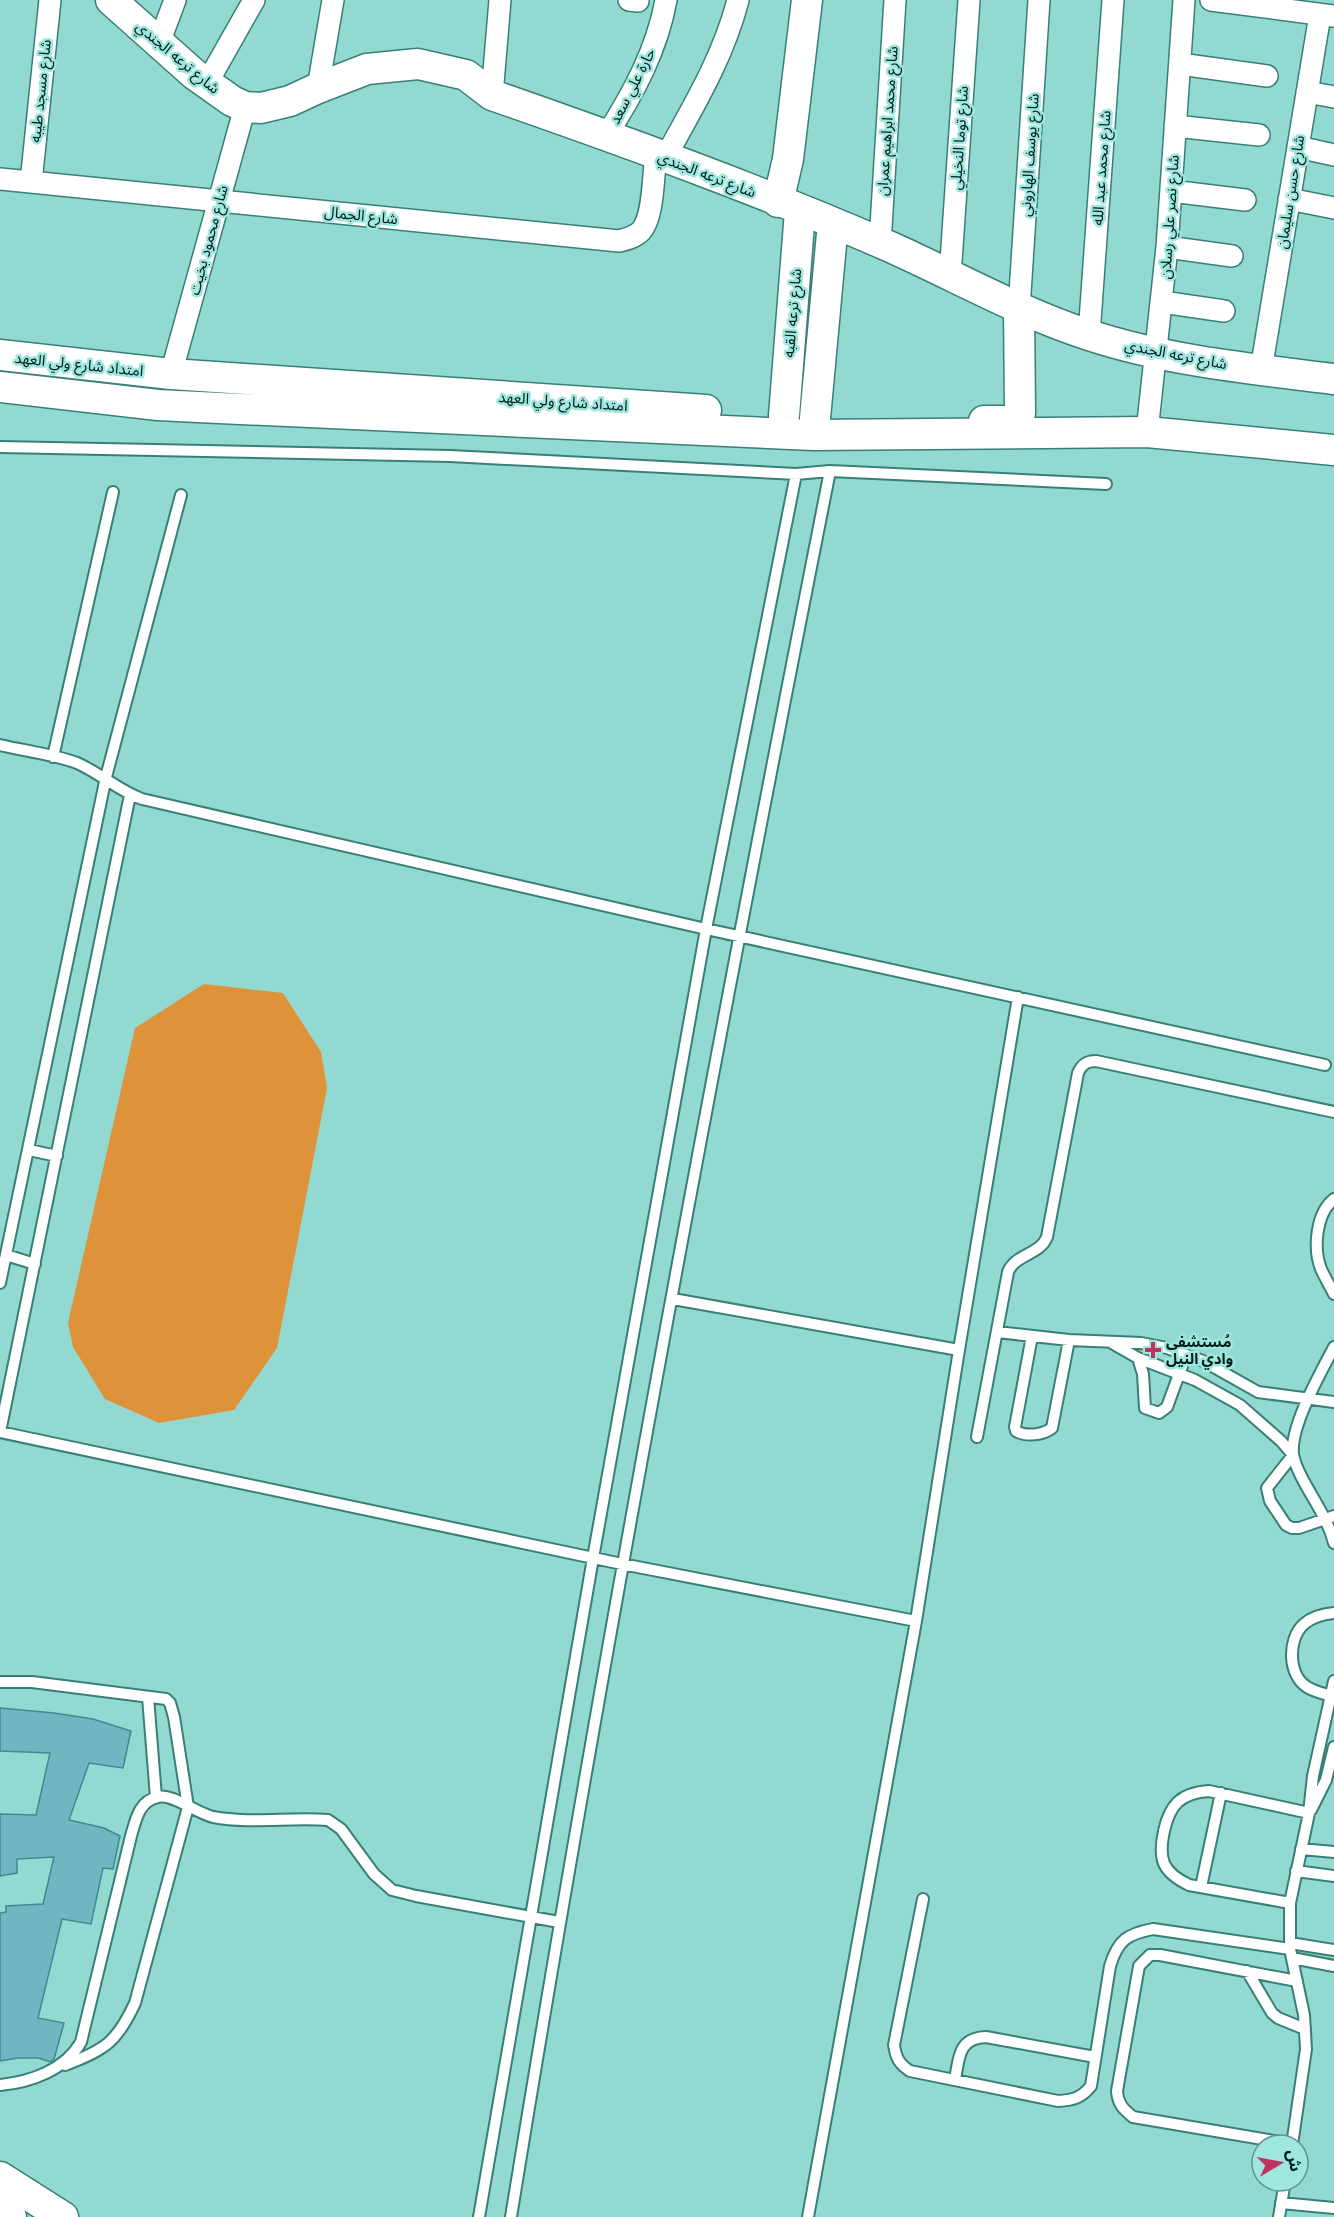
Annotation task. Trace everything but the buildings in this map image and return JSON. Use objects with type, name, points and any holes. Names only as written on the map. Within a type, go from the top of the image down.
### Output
[{"type":"main road","name":"شارع ترعه الجندي","points":[[111,0],[207,83],[244,107],[261,108],[290,101],[367,69],[418,64],[466,75],[492,95],[660,156],[832,223],[880,243],[1019,309],[1089,335],[1157,354],[1334,379]]},
{"type":"main road","name":"شارع ترعه القبه","points":[[784,416],[792,129],[807,0]]},
{"type":"main road","points":[[832,223],[814,427],[1019,427],[1147,432],[1334,450]]},
{"type":"main road","points":[[1019,309],[1019,427]]},
{"type":"main road","name":"امتداد شارع ولي العهد","points":[[0,355],[171,374],[784,416],[814,427]]},
{"type":"main road","name":"امتداد شارع ولي العهد","points":[[0,387],[168,406],[814,427]]},
{"type":"main road","points":[[0,2177],[63,2217]]},
{"type":"main road","points":[[0,2210],[11,2217]]},
{"type":"street","name":"شارع مسجد طيبه","points":[[31,182],[50,0]]},
{"type":"street","points":[[159,43],[175,0]]},
{"type":"street","points":[[207,83],[254,0]]},
{"type":"street","points":[[318,88],[333,0]]},
{"type":"street","points":[[492,95],[500,0]]},
{"type":"street","name":"حارة علي سعد","points":[[606,136],[641,75],[655,43],[666,0]]},
{"type":"street","points":[[660,156],[708,80],[721,52],[738,0]]},
{"type":"street","name":"شارع محمد ابراهيم عمران","points":[[880,243],[895,0]]},
{"type":"street","name":"شارع توما النخيلي","points":[[950,276],[969,0]]},
{"type":"street","name":"شارع يوسف الهاروني","points":[[1019,309],[1039,0]]},
{"type":"street","name":"شارع محمد عبد الله","points":[[1089,335],[1113,0]]},
{"type":"street","name":"شارع نصر علي رسلان","points":[[1147,432],[1167,247],[1184,0]]},
{"type":"street","points":[[1218,0],[1295,6],[1327,16]]},
{"type":"street","name":"شارع حسن سليمان","points":[[1261,370],[1307,92],[1327,16]]},
{"type":"street","points":[[1180,64],[1267,76]]},
{"type":"street","points":[[1307,92],[1334,97]]},
{"type":"street","name":"شارع محمود بخيت","points":[[171,374],[244,107]]},
{"type":"street","points":[[1175,126],[1259,135]]},
{"type":"street","points":[[1298,147],[1334,155]]},
{"type":"street","name":"شارع الجمال","points":[[0,179],[619,241],[631,238],[641,230],[648,219],[660,156]]},
{"type":"street","points":[[1171,191],[1245,200]]},
{"type":"street","points":[[1289,199],[1334,208]]},
{"type":"street","points":[[1167,247],[1232,256]]},
{"type":"street","points":[[1162,302],[1224,311]]},
{"type":"lane","points":[[0,447],[450,456],[796,474],[830,471],[1106,484]]},
{"type":"lane","points":[[511,2217],[559,1922],[622,1564],[673,1299],[738,935],[830,471]]},
{"type":"lane","points":[[479,2217],[593,1558],[706,929],[796,474]]},
{"type":"lane","points":[[53,757],[113,492]]},
{"type":"lane","points":[[0,1283],[106,777],[181,495]]},
{"type":"lane","points":[[0,745],[76,762],[106,777],[130,795],[706,929],[1325,1065]]},
{"type":"lane","points":[[130,795],[0,1432],[622,1564],[916,1620]]},
{"type":"lane","points":[[808,2217],[916,1620],[1018,998]]},
{"type":"lane","points":[[977,1437],[1011,1266],[1015,1261],[1044,1244],[1047,1237],[1078,1073],[1082,1066],[1089,1061],[1096,1061],[1334,1112]]},
{"type":"lane","points":[[29,1150],[57,1156]]},
{"type":"lane","points":[[1334,1199],[1323,1212],[1318,1228],[1320,1267],[1334,1294]]},
{"type":"lane","points":[[6,1256],[35,1264]]},
{"type":"lane","points":[[673,1299],[959,1350]]},
{"type":"lane","points":[[997,1332],[1068,1340],[1141,1343],[1185,1354],[1258,1392],[1334,1402]]},
{"type":"lane","points":[[1032,1336],[1015,1427],[1016,1431],[1023,1434],[1043,1433],[1052,1428],[1068,1340]]},
{"type":"lane","points":[[1110,1342],[1138,1358],[1195,1380],[1249,1411],[1293,1455],[1300,1473],[1329,1518],[1334,1543]]},
{"type":"lane","points":[[1329,1518],[1299,1528],[1292,1528],[1287,1525],[1270,1501],[1267,1488],[1293,1455],[1295,1436],[1308,1399],[1334,1347]]},
{"type":"lane","points":[[1138,1358],[1143,1374],[1145,1408],[1159,1413],[1167,1407],[1185,1354]]},
{"type":"lane","points":[[1333,1697],[1308,1688],[1293,1668],[1292,1659],[1297,1632],[1302,1625],[1318,1616],[1334,1613]]},
{"type":"lane","points":[[1294,2133],[1306,2049],[1305,2029],[1291,1950],[1290,1903],[1309,1813],[1313,1776],[1333,1697],[1334,1681]]},
{"type":"lane","points":[[0,1682],[33,1682],[166,1699],[170,1703],[188,1807],[135,2003],[125,2024],[115,2038],[99,2050],[44,2074],[0,2085]]},
{"type":"lane","points":[[148,1696],[156,1797]]},
{"type":"lane","points":[[1309,1813],[1326,1780],[1334,1747]]},
{"type":"lane","points":[[1290,1903],[1190,1885],[1179,1880],[1164,1863],[1160,1850],[1167,1816],[1175,1804],[1185,1796],[1197,1791],[1221,1793],[1309,1813]]},
{"type":"lane","points":[[1201,1887],[1221,1793]]},
{"type":"lane","points":[[62,2066],[75,2051],[85,2028],[138,1812],[145,1802],[156,1797],[164,1796],[205,1815],[233,1820],[328,1820],[341,1829],[374,1874],[392,1890],[559,1922]]},
{"type":"lane","points":[[1301,1849],[1334,1852]]},
{"type":"lane","points":[[1296,1871],[1334,1876]]},
{"type":"lane","points":[[922,1899],[894,2045],[900,2064],[910,2071],[1058,2101],[1071,2101],[1082,2097],[1091,2086],[1110,1966],[1115,1951],[1123,1940],[1136,1933],[1153,1929],[1291,1950],[1334,1950]]},
{"type":"lane","points":[[1291,1950],[1334,1966]]},
{"type":"lane","points":[[1250,2138],[1133,2117],[1118,2102],[1119,2079],[1139,1966],[1150,1955],[1160,1954],[1297,1981]]},
{"type":"lane","points":[[1247,1971],[1272,2013],[1278,2018],[1305,2029]]},
{"type":"lane","points":[[956,2080],[960,2054],[965,2044],[975,2038],[986,2037],[1095,2057]]},
{"type":"lane","points":[[1279,2217],[1283,2193]]},
{"type":"lane","points":[[1281,2203],[1334,2208]]},
{"type":"shaded area","points":[[204,984],[283,993],[321,1052],[327,1088],[277,1348],[234,1410],[159,1423],[105,1399],[73,1347],[68,1323],[135,1028]]},
{"type":"place","name":"مُستشفى وادي النيل","points":[[1153,1350]]}]
